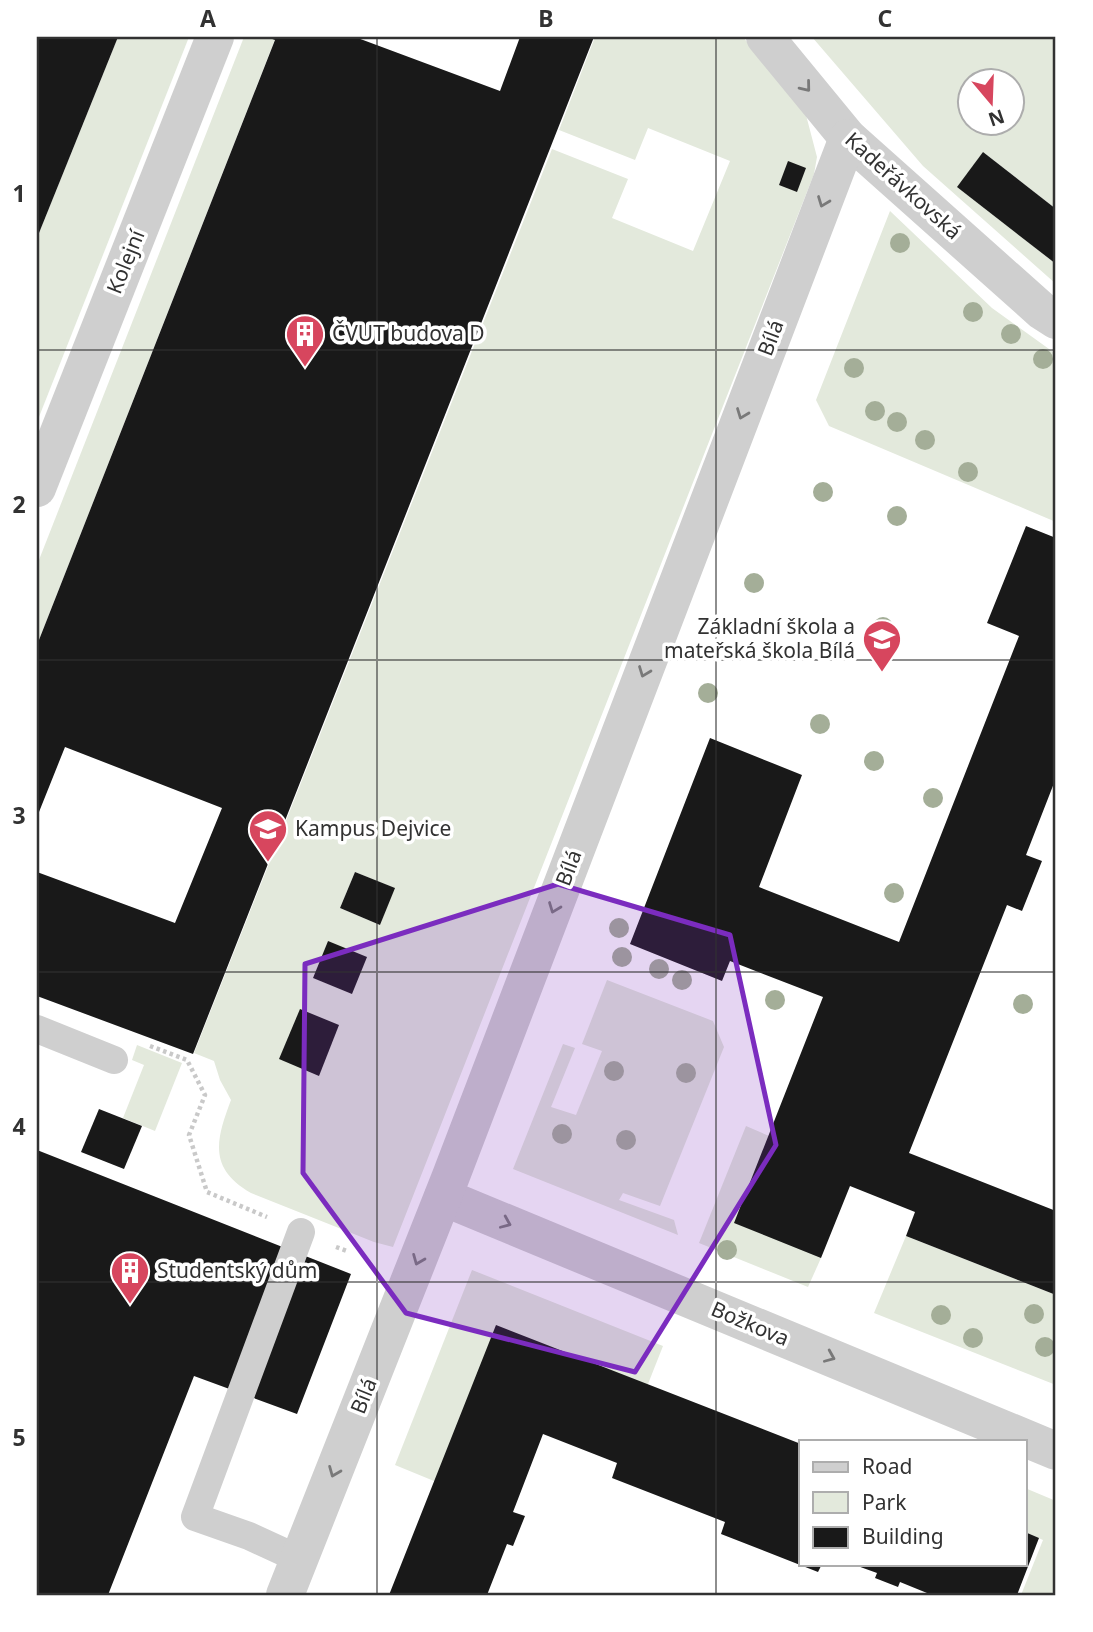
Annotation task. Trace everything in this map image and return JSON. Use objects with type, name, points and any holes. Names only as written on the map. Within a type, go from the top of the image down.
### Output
[{"type":"street","name":"Kolejní","points":[[37,488],[215,37]]},
{"type":"street","name":"Kadeřávkovská","points":[[765,37],[848,138],[1031,302],[1056,320]]},
{"type":"street","name":"Bílá","points":[[285,1595],[443,1197],[848,138]]},
{"type":"street","name":"Božkova","points":[[443,1197],[1056,1451]]},
{"type":"lane","points":[[37,1029],[114,1060]]},
{"type":"lane","points":[[299,1559],[249,1536],[195,1517],[301,1232]]},
{"type":"path","points":[[139,1042],[187,1060],[205,1096],[189,1135],[207,1192],[347,1251]]},
{"type":"highlighted area","points":[[558,884],[730,935],[776,1145],[635,1372],[406,1313],[303,1173],[305,964]]},
{"type":"green space","points":[[118,37],[189,37],[37,422],[37,238]]},
{"type":"green space","points":[[244,37],[276,37],[37,645],[37,565]]},
{"type":"green space","points":[[595,37],[743,37],[806,115],[817,157],[814,174],[393,1247],[251,1193],[237,1183],[228,1174],[219,1152],[219,1140],[231,1100],[214,1061],[194,1053],[552,149],[628,179],[612,218],[693,251],[730,161],[648,128],[635,160],[559,130]],"holes":[[[355,872],[394,888],[380,925],[340,908]],[[328,941],[352,993],[313,978]]]},
{"type":"green space","points":[[812,37],[1056,37],[1056,209],[983,152],[958,187],[1056,264],[1056,284],[923,166]]},
{"type":"green space","points":[[890,211],[992,308],[1056,354],[1056,522],[829,426],[816,400]]},
{"type":"green space","points":[[607,980],[713,1021],[724,1047],[660,1206],[623,1193],[619,1200],[674,1220],[678,1235],[513,1169],[563,1044],[575,1048],[551,1107],[576,1115],[602,1051],[582,1044]]},
{"type":"green space","points":[[137,1045],[182,1063],[155,1131],[123,1118],[144,1065],[132,1060]]},
{"type":"green space","points":[[746,1126],[769,1136],[821,1258],[808,1287],[699,1243]]},
{"type":"green space","points":[[906,1236],[1056,1295],[1056,1385],[874,1313]]},
{"type":"green space","points":[[472,1270],[663,1346],[648,1384],[434,1481],[395,1465]]},
{"type":"green space","points":[[1026,1488],[1056,1501],[1056,1595],[1021,1595],[1043,1540],[1026,1532]]},
{"type":"building","points":[[37,37],[118,37],[37,238]]},
{"type":"building","name":"ČVUT budova D","points":[[267,37],[355,37],[500,91],[520,37],[594,37],[193,1054],[37,996],[37,872],[175,923],[222,808],[65,747],[37,817],[37,645],[275,40]]},
{"type":"building","points":[[983,152],[1056,209],[1056,264],[957,187]]},
{"type":"building","points":[[788,161],[806,168],[797,192],[779,185]]},
{"type":"building","points":[[1026,526],[1056,538],[1056,778],[1026,855],[1042,861],[1022,911],[1007,905],[909,1153],[1056,1211],[1056,1295],[906,1236],[915,1212],[850,1186],[821,1258],[734,1223],[823,997],[730,961],[722,981],[630,944],[710,738],[802,775],[759,887],[899,942],[1019,636],[987,623]]},
{"type":"building","points":[[355,872],[395,888],[380,925],[340,908]]},
{"type":"building","points":[[328,941],[367,957],[352,994],[313,978]]},
{"type":"building","points":[[300,1009],[339,1025],[319,1076],[279,1059]]},
{"type":"building","points":[[99,1109],[142,1126],[124,1169],[81,1152]]},
{"type":"building","name":"Studentský dům","points":[[37,1150],[351,1274],[297,1414],[194,1376],[108,1595],[37,1595]]},
{"type":"building","points":[[496,1325],[799,1443],[799,1565],[721,1534],[725,1522],[612,1478],[617,1463],[543,1434],[513,1512],[525,1516],[513,1546],[507,1544],[487,1595],[389,1595]]},
{"type":"building","points":[[1026,1532],[1039,1538],[1017,1595],[926,1595],[927,1593],[900,1582],[898,1587],[875,1578],[877,1573],[858,1566],[1026,1566]]},
{"type":"building","points":[[803,1566],[821,1566],[818,1572]]},
{"type":"place","name":"ČVUT budova D","points":[[305,368]]},
{"type":"place","name":"Základní škola a mateřská škola Bílá","points":[[882,673]]},
{"type":"place","name":"Kampus Dejvice","points":[[268,863]]},
{"type":"place","name":"Studentský dům","points":[[130,1305]]}]
